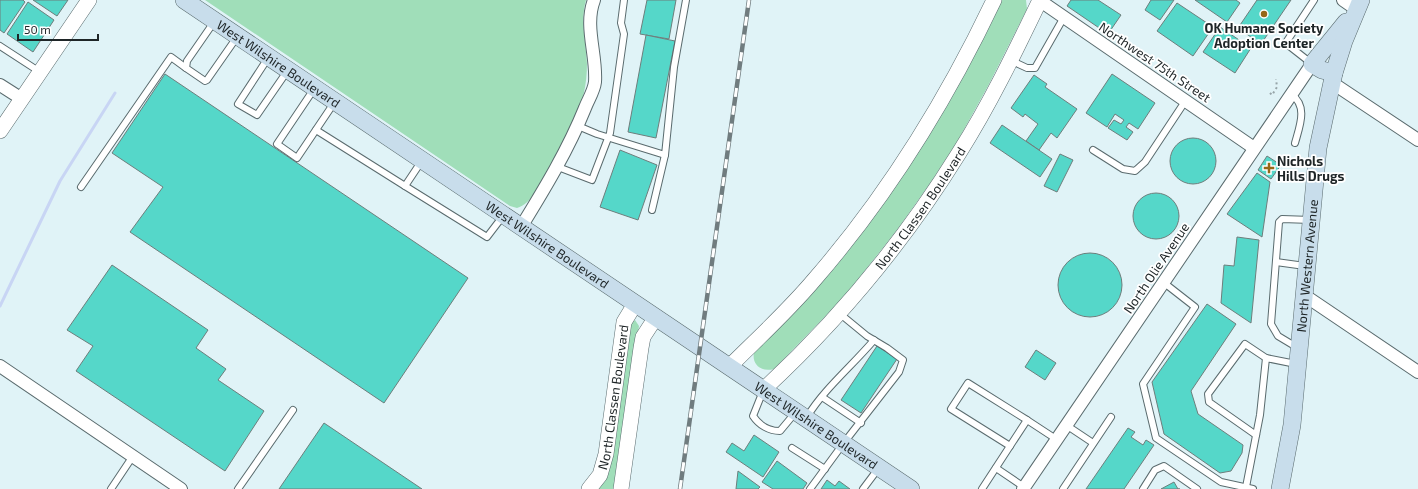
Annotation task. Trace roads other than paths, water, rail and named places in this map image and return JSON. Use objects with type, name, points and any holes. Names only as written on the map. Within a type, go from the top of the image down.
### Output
[{"type":"main road","name":"West Wilshire Boulevard","points":[[184,0],[911,489]]},
{"type":"main road","points":[[1332,78],[1312,64],[1353,3]]},
{"type":"main road","name":"North Western Avenue","points":[[1280,489],[1292,425],[1318,148],[1332,78],[1353,3]]},
{"type":"street","points":[[0,131],[89,0]]},
{"type":"street","points":[[521,227],[558,167],[578,126],[595,84],[590,26],[590,15],[594,0]]},
{"type":"street","points":[[729,367],[814,281],[874,206],[912,151],[939,106],[994,0]]},
{"type":"street","name":"Northwest 75th Street","points":[[1039,0],[1254,148]]},
{"type":"street","name":"North Classen Boulevard","points":[[763,390],[839,313],[877,269],[934,191],[990,100],[1039,0]]},
{"type":"street","name":"North Olie Avenue","points":[[1024,488],[1312,64]]},
{"type":"street","points":[[1332,78],[1418,140]]},
{"type":"street","points":[[0,85],[22,100]]},
{"type":"street","points":[[1304,295],[1418,372]]},
{"type":"street","name":"North Classen Boulevard","points":[[589,489],[603,467],[624,322],[635,304]]},
{"type":"street","name":"North Classen Boulevard","points":[[621,489],[643,337],[656,317]]},
{"type":"street","points":[[0,366],[181,489]]},
{"type":"lane","points":[[558,167],[592,180],[609,136],[624,34],[620,23],[624,0]]},
{"type":"lane","points":[[652,210],[665,155],[674,67],[686,0]]},
{"type":"lane","points":[[1312,64],[1288,45],[1286,41],[1314,0]]},
{"type":"lane","points":[[1010,60],[1028,68],[1035,68],[1064,17]]},
{"type":"lane","points":[[186,68],[187,61],[215,20]]},
{"type":"lane","points":[[81,187],[171,58],[205,81],[238,36]]},
{"type":"lane","points":[[0,46],[40,72]]},
{"type":"lane","points":[[269,57],[238,104],[257,115],[288,70]]},
{"type":"lane","points":[[314,87],[277,144],[297,158],[335,102]]},
{"type":"lane","points":[[1291,94],[1300,102],[1301,107],[1301,116],[1295,143]]},
{"type":"lane","points":[[1093,150],[1123,169],[1135,171],[1145,162],[1186,100]]},
{"type":"lane","points":[[578,126],[597,134],[609,136],[665,155]]},
{"type":"lane","points":[[316,130],[487,237],[504,215]]},
{"type":"lane","points":[[404,186],[422,160]]},
{"type":"lane","points":[[1298,357],[1278,336],[1271,324],[1279,222],[1286,218],[1311,220]]},
{"type":"lane","points":[[1276,262],[1307,266]]},
{"type":"lane","points":[[1163,282],[1195,307],[1143,384],[1156,438],[1221,482],[1250,488],[1266,358]]},
{"type":"lane","points":[[810,489],[899,372],[903,360],[839,313]]},
{"type":"lane","points":[[763,390],[753,416],[758,423],[774,431],[780,431],[815,404],[874,340]]},
{"type":"lane","points":[[1256,435],[1209,402],[1208,394],[1245,344],[1266,358],[1298,357]]},
{"type":"lane","points":[[1010,446],[951,409],[968,383],[1056,439]]},
{"type":"lane","points":[[822,397],[861,423]]},
{"type":"lane","points":[[238,489],[293,410]]},
{"type":"lane","points":[[1063,489],[1111,417]]},
{"type":"lane","points":[[982,489],[1027,420]]},
{"type":"lane","points":[[1066,425],[1093,443]]},
{"type":"lane","points":[[792,448],[825,469]]},
{"type":"lane","points":[[111,489],[133,456]]},
{"type":"lane","points":[[1143,489],[1155,470],[1164,466],[1197,489]]},
{"type":"lane","points":[[863,489],[878,467]]},
{"type":"lane","points":[[996,468],[1024,488]]},
{"type":"waterway","points":[[0,306],[60,181],[115,93]]},
{"type":"railway","points":[[680,489],[749,0]]},
{"type":"place","name":"OK Humane Society Adoption Center","points":[[1264,14]]},
{"type":"place","name":"Nichols Hills Drugs","points":[[1269,168]]}]
